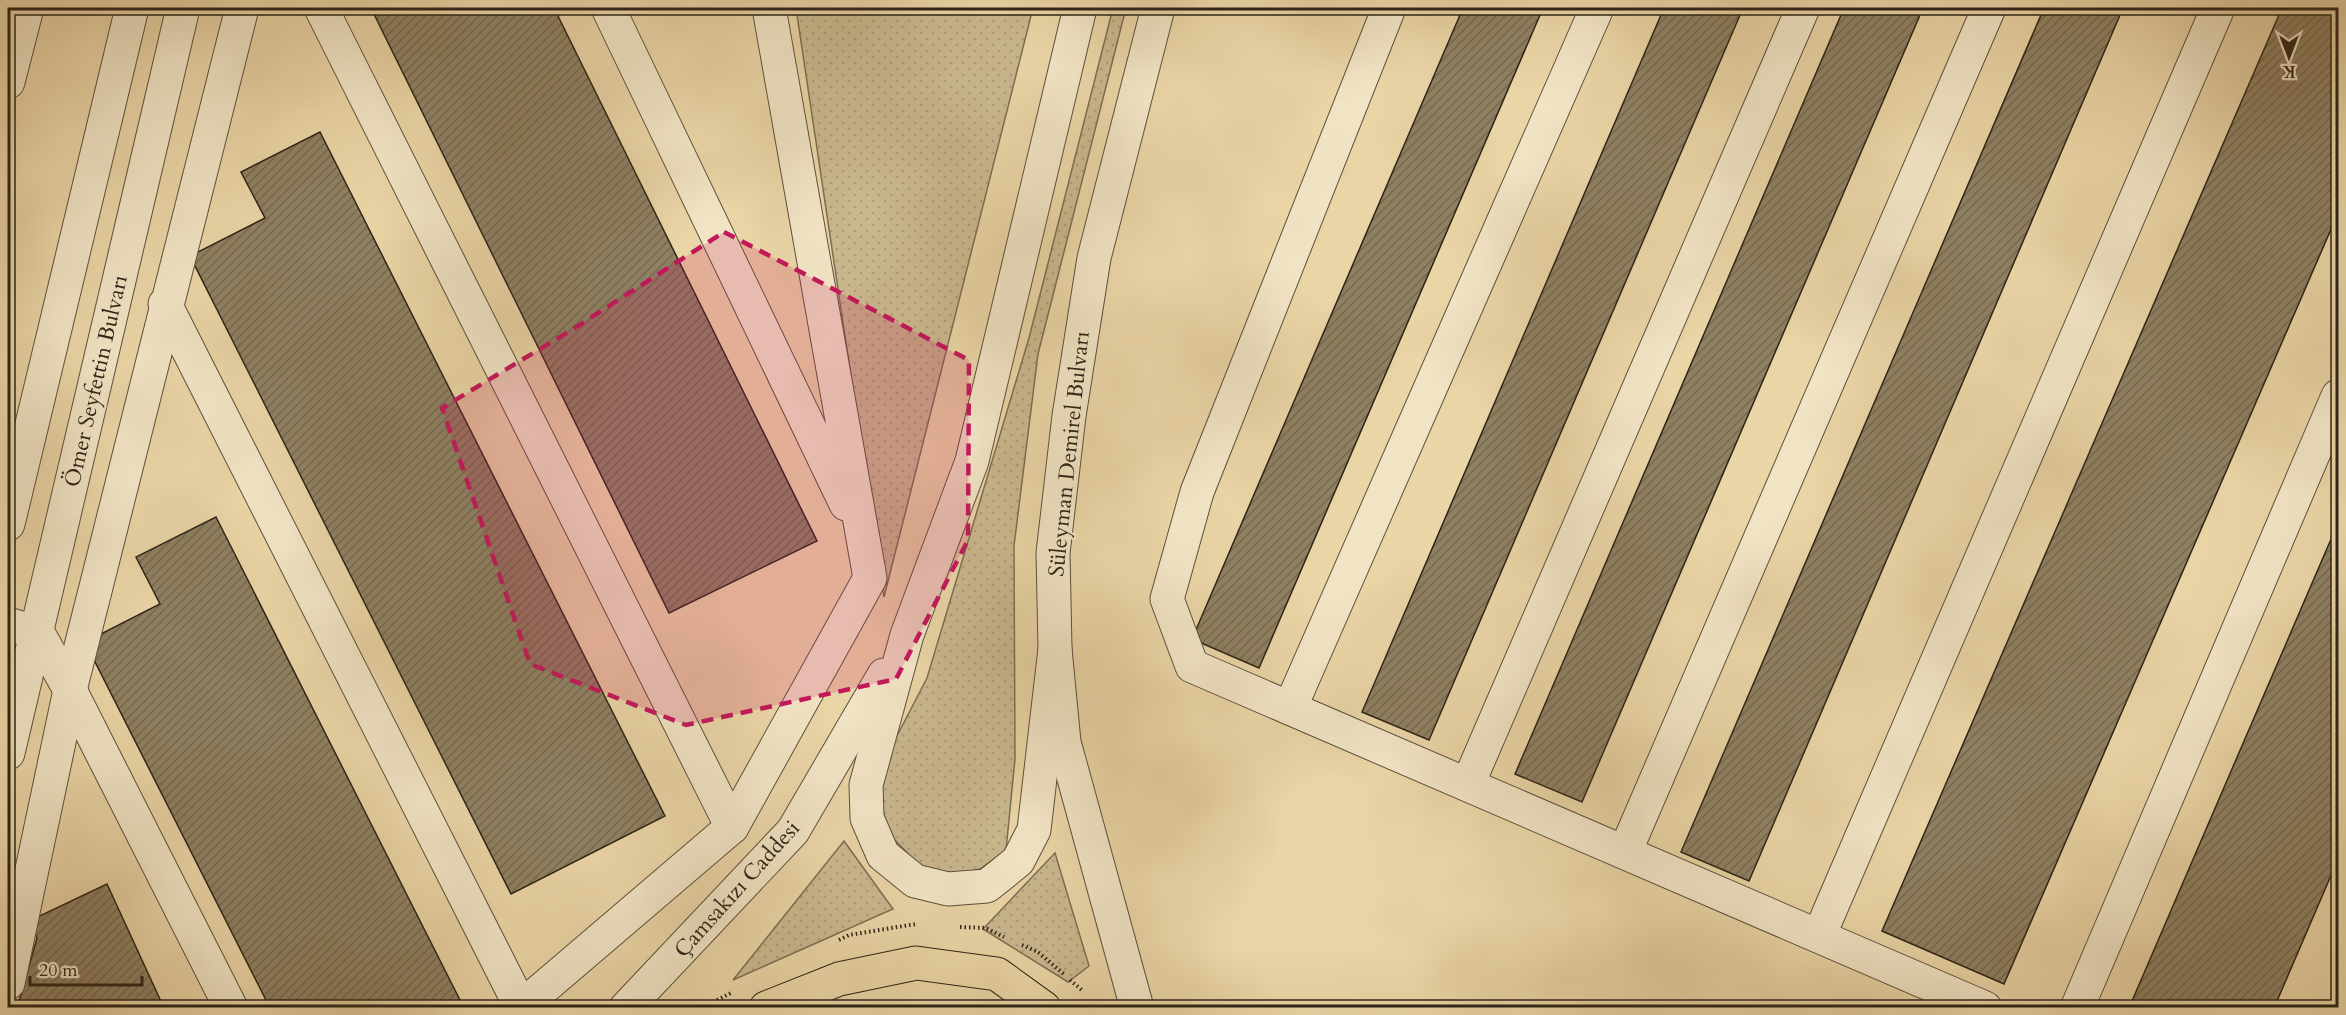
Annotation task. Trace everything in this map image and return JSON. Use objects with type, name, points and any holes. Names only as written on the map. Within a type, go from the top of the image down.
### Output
[{"type":"main road","points":[[766,1008],[838,979],[916,963],[997,974],[1044,1008]]},
{"type":"street","points":[[8,82],[27,8]]},
{"type":"street","points":[[8,524],[132,8]]},
{"type":"street","name":"Ömer Seyfettin Bulvarı","points":[[8,753],[23,628],[183,8]]},
{"type":"street","points":[[8,983],[70,690],[165,304],[242,8]]},
{"type":"street","points":[[321,8],[732,827]]},
{"type":"street","points":[[608,8],[864,541]]},
{"type":"street","points":[[165,304],[520,1007],[732,827],[870,578],[769,8]]},
{"type":"street","points":[[1055,649],[1034,830],[1018,861],[987,886],[948,889],[915,880],[883,855],[867,818],[866,785],[907,635],[972,461],[1080,8]]},
{"type":"street","name":"Süleyman Demirel Bulvarı","points":[[1137,1008],[1064,742],[1055,649],[1053,553],[1076,370],[1094,258],[1158,8]]},
{"type":"street","points":[[1389,8],[1197,492],[1167,599],[1192,666],[1985,1008]]},
{"type":"street","points":[[1290,708],[1596,8]]},
{"type":"street","points":[[1468,784],[1803,8]]},
{"type":"street","points":[[1625,852],[1989,8]]},
{"type":"street","points":[[1819,936],[2218,8]]},
{"type":"street","points":[[2077,1008],[2338,396]]},
{"type":"street","points":[[23,628],[70,690],[231,1008]]},
{"type":"street","name":"Çamsakızı Caddesi","points":[[626,1008],[793,831],[907,635]]},
{"type":"highlighted area","points":[[724,232],[969,360],[968,540],[896,679],[686,725],[530,664],[442,408],[573,329]]},
{"type":"shaded area","points":[[796,8],[1033,8],[884,597]]},
{"type":"shaded area","points":[[1113,8],[1126,8],[1038,354],[1014,546],[1015,759],[1006,850],[980,869],[950,875],[919,865],[891,836],[878,803],[885,759],[927,678],[1029,338]]},
{"type":"shaded area","points":[[844,841],[893,909],[733,980]]},
{"type":"shaded area","points":[[1055,853],[1089,966],[1068,982],[983,929]]},
{"type":"building","points":[[371,8],[554,8],[817,541],[669,613]]},
{"type":"building","points":[[1463,8],[1543,8],[1259,668],[1192,639]]},
{"type":"building","points":[[1664,8],[1743,8],[1429,740],[1362,712]]},
{"type":"building","points":[[1844,8],[1923,8],[1582,802],[1515,774]]},
{"type":"building","points":[[2044,8],[2123,8],[1749,881],[1681,852]]},
{"type":"building","points":[[2282,8],[2338,8],[2338,213],[2004,984],[1882,931]]},
{"type":"building","points":[[320,132],[665,816],[511,894],[190,256],[265,218],[241,172]]},
{"type":"building","points":[[216,517],[464,1008],[270,1008],[85,642],[160,604],[136,557]]},
{"type":"building","points":[[2338,523],[2338,859],[2274,1008],[2129,1008]]},
{"type":"building","points":[[107,884],[164,1008],[17,1008],[37,938],[29,921]]}]
